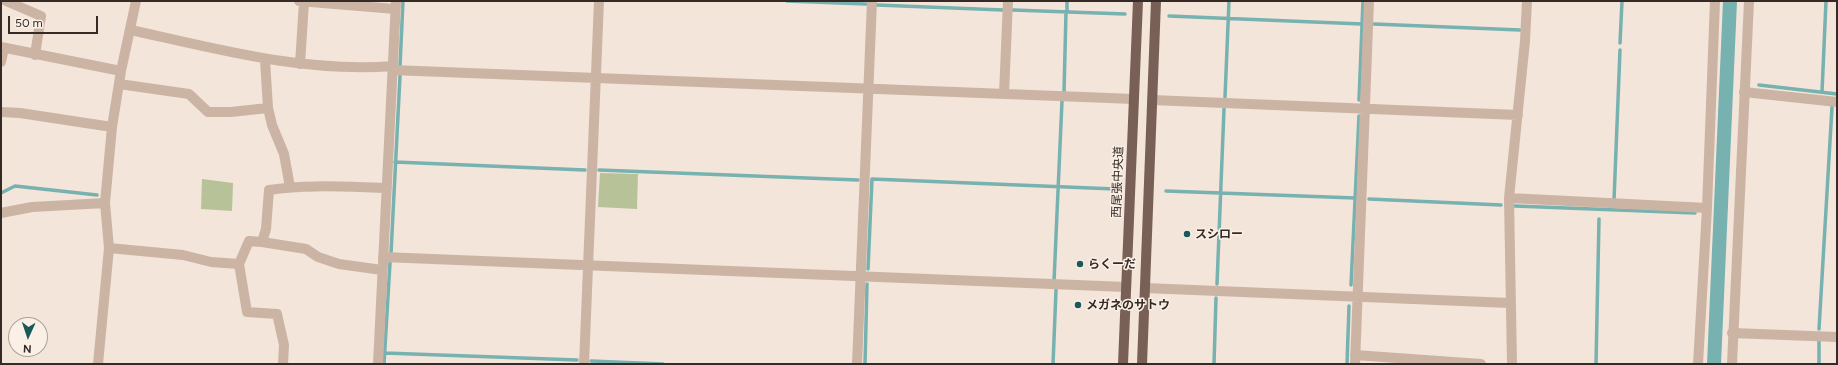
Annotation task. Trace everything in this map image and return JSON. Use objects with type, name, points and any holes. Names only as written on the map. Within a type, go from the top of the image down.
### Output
[{"type":"main road","name":"西尾張中央道","points":[[1124,364],[1138,1]]},
{"type":"main road","points":[[1142,364],[1156,1]]},
{"type":"street","points":[[6,1],[41,16],[35,55]]},
{"type":"street","points":[[98,364],[109,248],[105,203],[112,127],[121,70],[131,30],[136,1]]},
{"type":"street","points":[[584,364],[599,1]]},
{"type":"street","points":[[857,364],[872,1]]},
{"type":"street","points":[[1004,94],[1008,1]]},
{"type":"street","points":[[1369,1],[1366,109],[1355,359],[1481,364]]},
{"type":"street","points":[[1512,364],[1509,198],[1518,115],[1527,1]]},
{"type":"street","points":[[1698,364],[1707,208],[1715,1]]},
{"type":"street","points":[[1732,364],[1732,333],[1749,1]]},
{"type":"street","points":[[300,64],[302,2],[396,5],[378,364]]},
{"type":"street","points":[[131,30],[264,60],[300,64],[596,78],[1134,99]]},
{"type":"street","points":[[1,62],[2,48],[121,70]]},
{"type":"street","points":[[264,60],[268,108],[272,125],[284,154],[290,187]]},
{"type":"street","points":[[119,84],[189,94],[208,112],[231,112],[268,108]]},
{"type":"street","points":[[1744,92],[1837,102]]},
{"type":"street","points":[[1152,100],[1518,115]]},
{"type":"street","points":[[1,112],[20,113],[112,127]]},
{"type":"street","points":[[262,242],[266,229],[268,190],[290,187],[387,188]]},
{"type":"street","points":[[1509,198],[1707,208]]},
{"type":"street","points":[[1,213],[32,208],[105,203]]},
{"type":"street","points":[[283,364],[284,345],[277,314],[247,312],[239,264],[249,241],[306,249],[318,257],[339,264],[382,270]]},
{"type":"street","points":[[109,248],[184,255],[211,262],[239,264]]},
{"type":"street","points":[[383,257],[1126,287]]},
{"type":"street","points":[[1145,288],[1510,303]]},
{"type":"street","points":[[1732,333],[1837,336]]},
{"type":"green space","points":[[600,173],[638,174],[637,209],[598,207]]},
{"type":"green space","points":[[202,179],[233,183],[232,211],[201,209]]},
{"type":"water","points":[[1723,1],[1737,1],[1721,364],[1707,364]]},
{"type":"waterway","points":[[400,66],[403,1]]},
{"type":"waterway","points":[[787,1],[866,4]]},
{"type":"waterway","points":[[1067,1],[1067,12]]},
{"type":"waterway","points":[[1225,97],[1229,1]]},
{"type":"waterway","points":[[1359,100],[1363,1]]},
{"type":"waterway","points":[[1620,43],[1622,1]]},
{"type":"waterway","points":[[1822,92],[1826,1]]},
{"type":"waterway","points":[[877,5],[1003,10]]},
{"type":"waterway","points":[[1013,10],[1125,14]]},
{"type":"waterway","points":[[1064,92],[1066,12]]},
{"type":"waterway","points":[[1169,16],[1362,24]]},
{"type":"waterway","points":[[1374,24],[1520,30]]},
{"type":"waterway","points":[[1614,200],[1620,50]]},
{"type":"waterway","points":[[391,253],[400,76]]},
{"type":"waterway","points":[[1759,85],[1837,94]]},
{"type":"waterway","points":[[1054,281],[1062,101]]},
{"type":"waterway","points":[[1819,329],[1832,107]]},
{"type":"waterway","points":[[1217,284],[1224,109]]},
{"type":"waterway","points":[[1351,285],[1359,116]]},
{"type":"waterway","points":[[395,162],[585,170]]},
{"type":"waterway","points":[[599,170],[858,180]]},
{"type":"waterway","points":[[868,269],[872,179],[1115,189]]},
{"type":"waterway","points":[[1,193],[15,186],[97,195]]},
{"type":"waterway","points":[[1166,191],[1355,198]]},
{"type":"waterway","points":[[1369,199],[1501,205]]},
{"type":"waterway","points":[[1515,206],[1695,213]]},
{"type":"waterway","points":[[1596,364],[1599,219]]},
{"type":"waterway","points":[[384,364],[390,263]]},
{"type":"waterway","points":[[865,364],[867,284]]},
{"type":"waterway","points":[[1053,364],[1056,290]]},
{"type":"waterway","points":[[1214,364],[1216,298]]},
{"type":"waterway","points":[[1347,364],[1349,306]]},
{"type":"waterway","points":[[1819,342],[1819,364]]},
{"type":"waterway","points":[[385,353],[577,360]]},
{"type":"waterway","points":[[591,361],[663,364]]},
{"type":"place","name":"スシロー","points":[[1187,234]]},
{"type":"place","name":"らくーだ","points":[[1080,264]]},
{"type":"place","name":"メガネのサトウ","points":[[1078,305]]}]
